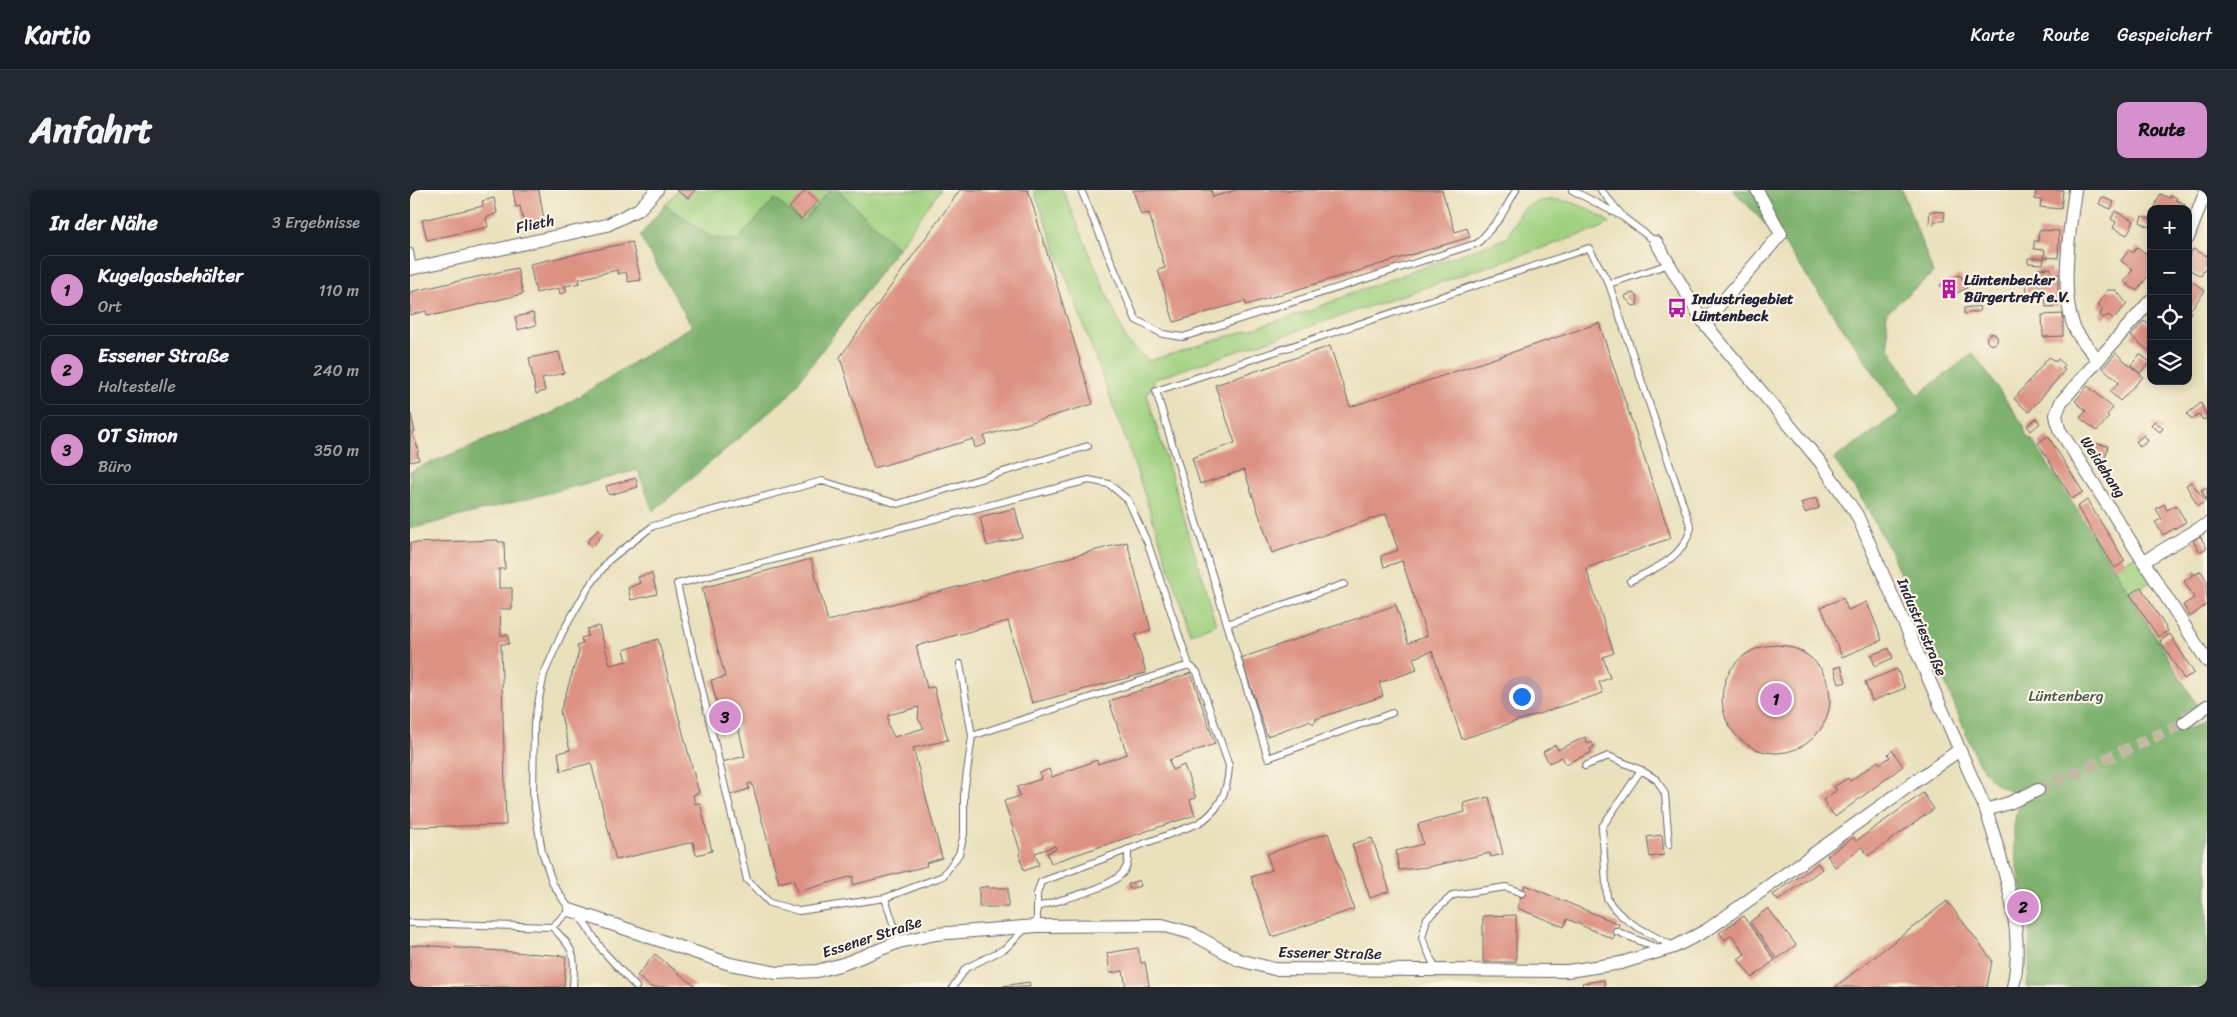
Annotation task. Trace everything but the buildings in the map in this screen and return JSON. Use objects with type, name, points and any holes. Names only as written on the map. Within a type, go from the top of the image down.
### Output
[{"type":"street","name":"Flieth","points":[[412,269],[608,225],[639,208],[657,190]]},
{"type":"street","points":[[1704,323],[1781,234],[1757,190]]},
{"type":"street","points":[[2075,190],[2066,259],[2070,312],[2075,329],[2098,360]]},
{"type":"street","points":[[2192,227],[2206,190]]},
{"type":"street","name":"Industriestraße","points":[[1656,242],[1704,323],[1821,463],[1857,515],[1958,751],[1986,810],[1999,853],[2015,925],[2016,973],[2013,987]]},
{"type":"street","name":"Weidehang","points":[[2147,305],[2061,402],[2056,415],[2059,429],[2207,661]]},
{"type":"street","points":[[2144,561],[2207,524]]},
{"type":"street","points":[[2184,723],[2207,706]]},
{"type":"street","name":"Essener Straße","points":[[574,911],[730,964],[777,973],[817,971],[843,964],[899,942],[936,934],[1032,927],[1162,925],[1191,933],[1239,960],[1274,969],[1568,971],[1621,963],[1668,949],[1707,930],[1958,751]]},
{"type":"street","points":[[1986,810],[2009,803],[2038,790]]},
{"type":"lane","points":[[1081,190],[1136,320],[1163,334],[1183,337],[1478,243],[1500,218],[1516,190]]},
{"type":"lane","points":[[1572,190],[1624,218],[1656,242]]},
{"type":"lane","points":[[1601,190],[1624,218]]},
{"type":"lane","points":[[1392,713],[1268,758],[1156,391],[1589,248],[1609,284],[1691,528],[1687,542],[1666,563],[1630,581]]},
{"type":"lane","points":[[410,252],[412,269]]},
{"type":"lane","points":[[1609,284],[1669,264]]},
{"type":"lane","points":[[636,987],[603,951],[553,884],[542,852],[533,796],[534,724],[544,674],[562,633],[588,588],[610,560],[653,526],[822,481],[898,504],[1088,446]]},
{"type":"lane","points":[[953,987],[966,968],[1006,948],[1032,927],[1037,894],[1041,882],[1197,824],[1209,817],[1222,800],[1229,782],[1229,766],[1197,672],[1189,665],[1148,544],[1128,500],[1109,484],[1089,480],[677,584],[747,880],[770,903],[799,911],[885,898],[942,876],[958,854],[964,834],[964,794],[972,736],[960,664]]},
{"type":"lane","points":[[1227,624],[1344,584]]},
{"type":"lane","points":[[972,736],[1189,665]]},
{"type":"lane","points":[[1585,766],[1608,756],[1641,770],[1657,780],[1665,794],[1669,844]]},
{"type":"lane","points":[[1641,770],[1602,827],[1607,898],[1612,908],[1668,949]]},
{"type":"lane","points":[[1036,907],[1111,882],[1123,873],[1128,864],[1128,849]]},
{"type":"lane","points":[[1436,970],[1422,938],[1427,918],[1433,912],[1453,895],[1506,887],[1522,892]]},
{"type":"lane","points":[[885,898],[899,942]]},
{"type":"lane","points":[[410,923],[552,927],[574,911]]},
{"type":"lane","points":[[552,927],[569,944],[573,952],[575,960],[573,987]]},
{"type":"lane","points":[[1616,931],[1668,949]]},
{"type":"green space","points":[[678,190],[830,190],[802,222],[775,199],[738,240],[714,239],[665,205]]},
{"type":"green space","points":[[830,190],[838,190],[898,248],[788,396],[653,511],[638,470],[410,529],[410,471],[552,413],[692,326],[640,236],[665,205],[714,239],[738,240],[775,199],[802,222]]},
{"type":"green space","points":[[838,190],[940,190],[898,248]]},
{"type":"green space","points":[[1034,190],[1063,190],[1127,342],[1149,361],[1312,310],[1351,293],[1507,238],[1521,210],[1532,204],[1554,200],[1566,201],[1589,209],[1610,223],[1601,228],[1155,379],[1147,395],[1216,624],[1191,634],[1133,460]]},
{"type":"green space","name":"Lüntenberg","points":[[1733,190],[1902,190],[1933,273],[1886,313],[1889,348],[1918,395],[1973,353],[2024,426],[2026,436],[2032,440],[2114,568],[2197,705],[2179,716],[2185,730],[2198,725],[2207,717],[2207,987],[2027,987],[2030,956],[2029,926],[2014,844],[2016,814],[2022,803],[2017,792],[2004,789],[1993,781],[1977,760],[1891,552],[1861,498],[1834,459],[1901,412],[1786,246]]},
{"type":"green space","points":[[2134,556],[2151,582],[2130,594],[2114,568]]},
{"type":"tunnel","points":[[2038,790],[2184,723]]},
{"type":"place","name":"Lüntenbecker Bürgertreff e.V.","points":[[1949,289]]},
{"type":"place","name":"Industriegebiet Lüntenbeck","points":[[1677,308]]},
{"type":"place","name":"Kugelgasbehälter","points":[[1776,699]]},
{"type":"place","name":"OT Simon","points":[[725,717]]},
{"type":"place","name":"Essener Straße","points":[[2023,907]]}]
